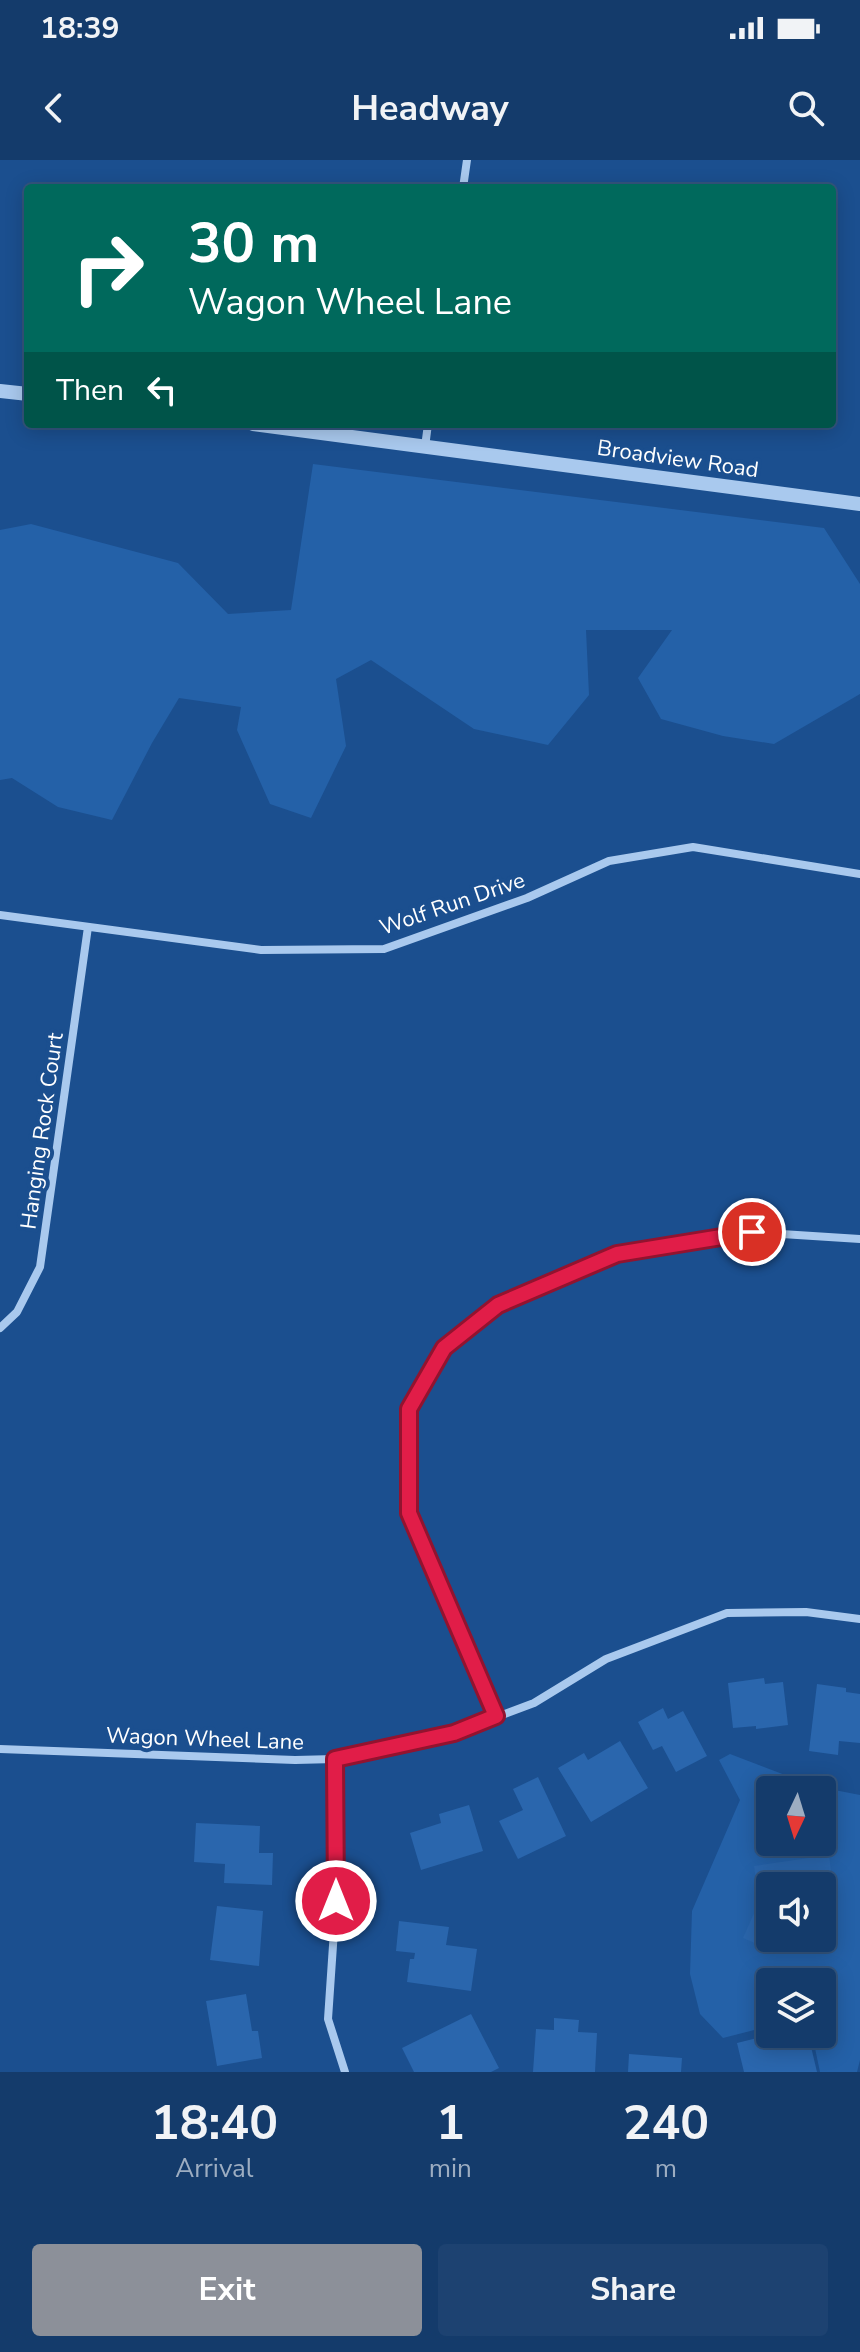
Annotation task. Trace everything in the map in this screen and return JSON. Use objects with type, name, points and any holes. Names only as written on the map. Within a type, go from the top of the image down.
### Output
[{"type":"street","points":[[464,184],[467,160]]},
{"type":"street","points":[[0,391],[24,394]]},
{"type":"street","name":"Broadview Road","points":[[283,428],[860,504]]},
{"type":"street","points":[[425,447],[427,428]]},
{"type":"street","name":"Wolf Run Drive","points":[[0,915],[261,950],[384,949],[527,898],[609,861],[693,847],[860,874]]},
{"type":"street","name":"Hanging Rock Court","points":[[0,1328],[17,1312],[40,1267],[88,927]]},
{"type":"street","points":[[496,1716],[409,1513],[409,1409],[444,1348],[498,1305],[617,1254],[752,1232],[860,1239]]},
{"type":"street","name":"Wagon Wheel Lane","points":[[0,1749],[335,1759],[454,1733],[534,1703],[606,1659],[727,1613],[806,1612],[860,1619]]},
{"type":"street","points":[[335,1759],[336,1901],[328,2019],[345,2072]]},
{"type":"shaded area","points":[[313,464],[824,528],[860,584],[860,694],[774,744],[723,736],[661,719],[638,678],[672,630],[586,630],[589,695],[548,745],[474,729],[371,660],[336,679],[346,746],[311,818],[270,804],[237,730],[241,707],[179,698],[112,820],[58,807],[12,778],[0,780],[0,530],[31,524],[178,563],[228,614],[291,610]]},
{"type":"shaded area","points":[[730,1754],[788,1776],[756,1776],[756,1856],[836,1856],[836,1790],[860,1795],[860,2060],[857,2072],[820,2072],[815,2048],[836,2048],[836,1968],[756,1968],[756,2030],[723,2038],[700,2014],[690,1974],[692,1911],[740,1800],[719,1760]]},
{"type":"building","points":[[764,1678],[765,1684],[783,1682],[788,1725],[733,1728],[728,1683]]},
{"type":"building","points":[[817,1684],[846,1688],[846,1692],[860,1694],[860,1743],[839,1741],[838,1755],[809,1751]]},
{"type":"building","points":[[663,1708],[668,1719],[683,1711],[707,1756],[676,1772],[662,1746],[653,1750],[638,1722]]},
{"type":"building","points":[[620,1741],[648,1788],[591,1822],[558,1768],[584,1753],[588,1760]]},
{"type":"building","points":[[538,1777],[566,1836],[518,1859],[499,1821],[523,1810],[513,1789]]},
{"type":"building","points":[[469,1805],[483,1851],[421,1870],[410,1833],[441,1823],[439,1814]]},
{"type":"building","points":[[196,1823],[260,1826],[259,1853],[273,1853],[272,1885],[224,1883],[225,1864],[194,1862]]},
{"type":"building","points":[[829,1856],[831,1872],[756,1872],[756,1880],[754,1866]]},
{"type":"building","points":[[217,1906],[263,1911],[259,1966],[210,1960]]},
{"type":"building","points":[[756,1909],[756,1944],[743,1938]]},
{"type":"building","points":[[399,1921],[449,1927],[446,1945],[477,1949],[471,1991],[407,1982],[410,1959],[414,1959],[415,1953],[396,1951]]},
{"type":"building","points":[[246,1994],[252,2031],[258,2031],[262,2058],[217,2066],[206,2001]]},
{"type":"building","points":[[471,2014],[499,2068],[491,2072],[414,2072],[402,2048]]},
{"type":"building","points":[[554,2018],[579,2020],[578,2032],[597,2033],[595,2072],[533,2072],[536,2029],[554,2030]]},
{"type":"building","points":[[756,2038],[756,2048],[811,2048],[817,2072],[744,2072],[737,2043]]},
{"type":"building","points":[[629,2054],[682,2058],[681,2072],[628,2072]]},
{"type":"route","points":[[336,1901],[335,1759],[454,1733],[496,1716],[409,1513],[409,1409],[444,1348],[498,1305],[617,1254],[752,1232]]}]
